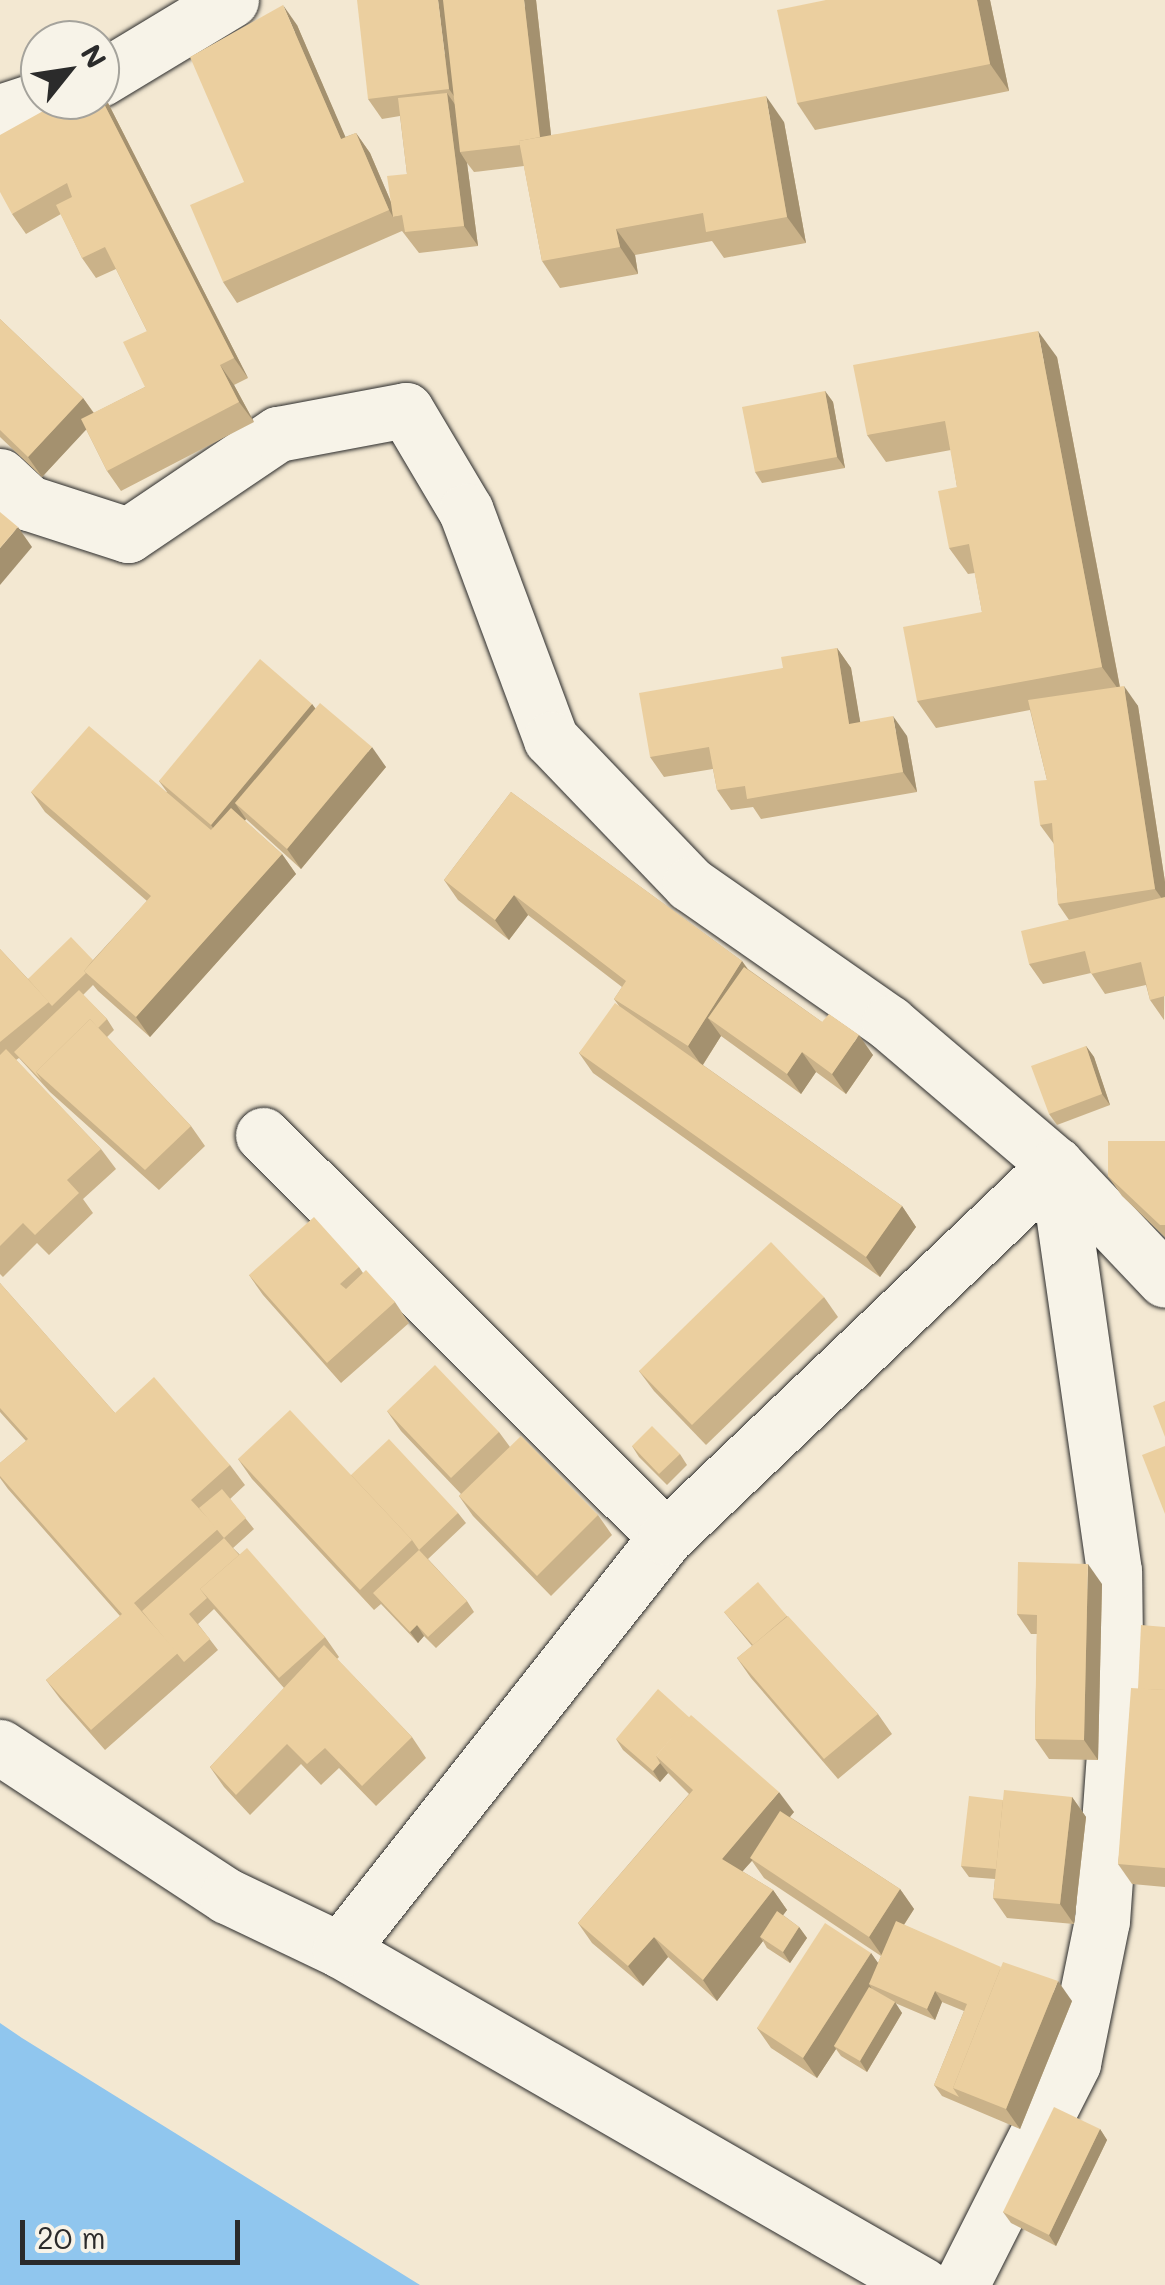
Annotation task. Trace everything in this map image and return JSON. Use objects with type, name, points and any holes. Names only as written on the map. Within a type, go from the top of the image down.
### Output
[{"type":"street","points":[[120,67],[231,0]]},
{"type":"street","points":[[0,476],[29,502],[128,535],[278,434],[406,410],[466,511],[551,739],[690,884],[889,1023],[1056,1165],[1165,1280]]},
{"type":"street","points":[[263,1135],[666,1537]]},
{"type":"street","points":[[340,1950],[666,1537],[1056,1165]]},
{"type":"street","points":[[961,2285],[1073,2064],[1102,1921],[1116,1725],[1114,1571],[1056,1165]]},
{"type":"street","points":[[0,1747],[227,1896],[340,1950],[922,2285]]},
{"type":"water","points":[[0,2023],[22,2038],[420,2285],[0,2285]]},
{"type":"building","points":[[357,0],[438,0],[449,89],[368,99]]},
{"type":"building","points":[[443,0],[524,0],[540,137],[519,141],[520,145],[460,152]]},
{"type":"building","points":[[826,0],[977,0],[990,64],[797,103],[777,10]]},
{"type":"building","points":[[283,5],[341,139],[356,133],[389,210],[223,282],[190,205],[244,182],[190,57]]},
{"type":"building","points":[[447,93],[464,226],[405,232],[402,215],[393,217],[387,176],[407,174],[398,98]]},
{"type":"building","points":[[766,96],[787,217],[706,232],[703,213],[616,229],[620,247],[542,261],[519,141]]},
{"type":"building","points":[[27,120],[112,120],[234,358],[220,365],[239,402],[107,471],[81,419],[145,387],[123,342],[147,331],[105,247],[82,258],[56,205],[72,197],[67,183],[12,214],[0,192],[0,135]]},
{"type":"building","points":[[0,319],[83,398],[28,457],[0,430]]},
{"type":"building","points":[[1038,331],[1102,667],[917,701],[903,627],[982,612],[969,544],[949,548],[938,491],[957,487],[945,421],[867,435],[853,365]]},
{"type":"building","points":[[825,391],[837,457],[755,472],[742,407]]},
{"type":"building","points":[[0,512],[18,527],[0,548]]},
{"type":"building","points":[[837,648],[849,724],[893,716],[903,772],[747,799],[745,786],[717,790],[709,747],[650,757],[639,693],[783,668],[781,657]]},
{"type":"building","points":[[260,659],[312,704],[211,825],[159,781]]},
{"type":"building","points":[[1124,686],[1155,889],[1058,904],[1052,823],[1040,825],[1034,781],[1047,780],[1028,700]]},
{"type":"building","points":[[320,703],[372,747],[287,849],[235,803]]},
{"type":"building","points":[[89,726],[211,830],[231,808],[282,854],[136,1017],[84,971],[151,896],[31,792]]},
{"type":"building","points":[[511,792],[742,961],[688,1046],[614,999],[626,981],[514,895],[495,920],[444,880]]},
{"type":"building","points":[[1165,897],[1165,996],[1150,1000],[1141,962],[1091,974],[1085,951],[1029,964],[1021,931]]},
{"type":"building","points":[[71,937],[93,960],[86,973],[52,1006],[28,979]]},
{"type":"building","points":[[0,949],[49,1002],[0,1042]]},
{"type":"building","points":[[744,967],[822,1022],[829,1014],[859,1035],[832,1074],[802,1052],[787,1074],[708,1018]]},
{"type":"building","points":[[79,990],[107,1019],[98,1028],[90,1019],[36,1072],[42,1081],[14,1052]]},
{"type":"building","points":[[615,1003],[902,1206],[866,1257],[579,1053]]},
{"type":"building","points":[[90,1019],[191,1126],[145,1170],[36,1072]]},
{"type":"building","points":[[1086,1046],[1102,1094],[1049,1114],[1031,1066]]},
{"type":"building","points":[[6,1049],[101,1149],[67,1180],[79,1193],[35,1235],[23,1223],[0,1246],[0,1055]]},
{"type":"building","points":[[1108,1141],[1165,1141],[1165,1225],[1160,1225],[1108,1176]]},
{"type":"building","points":[[314,1217],[359,1267],[340,1284],[346,1289],[366,1270],[395,1302],[327,1363],[249,1275]]},
{"type":"building","points":[[771,1242],[824,1297],[692,1425],[639,1371]]},
{"type":"building","points":[[0,1283],[115,1413],[154,1377],[230,1465],[191,1500],[218,1529],[134,1603],[178,1653],[91,1730],[46,1680],[122,1614],[0,1476],[0,1463],[28,1439],[0,1408]]},
{"type":"building","points":[[435,1365],[499,1432],[451,1478],[387,1411]]},
{"type":"building","points":[[1165,1401],[1165,1437],[1153,1406]]},
{"type":"building","points":[[290,1410],[412,1540],[360,1590],[238,1459]]},
{"type":"building","points":[[652,1426],[680,1454],[659,1474],[632,1446]]},
{"type":"building","points":[[521,1436],[598,1515],[537,1576],[459,1496]]},
{"type":"building","points":[[389,1439],[458,1513],[419,1550],[351,1475]]},
{"type":"building","points":[[1165,1446],[1165,1514],[1142,1455]]},
{"type":"building","points":[[222,1489],[246,1518],[224,1538],[199,1508]]},
{"type":"building","points":[[224,1538],[239,1555],[200,1589],[207,1598],[189,1614],[210,1639],[184,1662],[142,1611]]},
{"type":"building","points":[[247,1548],[325,1637],[279,1678],[200,1589]]},
{"type":"building","points":[[419,1550],[467,1601],[428,1637],[417,1625],[410,1632],[373,1593]]},
{"type":"building","points":[[1018,1562],[1088,1564],[1084,1740],[1035,1739],[1037,1615],[1017,1614]]},
{"type":"building","points":[[758,1582],[787,1616],[753,1645],[724,1612]]},
{"type":"building","points":[[788,1616],[878,1714],[824,1759],[737,1658]]},
{"type":"building","points":[[1141,1625],[1165,1627],[1165,1690],[1138,1689]]},
{"type":"building","points":[[324,1645],[412,1737],[362,1786],[325,1748],[307,1764],[287,1744],[236,1795],[210,1767]]},
{"type":"building","points":[[1131,1688],[1165,1690],[1165,1868],[1118,1864]]},
{"type":"building","points":[[658,1689],[690,1718],[656,1756],[660,1763],[653,1771],[616,1739]]},
{"type":"building","points":[[691,1715],[779,1792],[722,1859],[773,1890],[703,1980],[654,1937],[628,1966],[578,1923],[693,1790],[656,1756]]},
{"type":"building","points":[[1004,1790],[1072,1797],[1060,1904],[993,1898]]},
{"type":"building","points":[[969,1796],[1003,1800],[996,1869],[961,1866]]},
{"type":"building","points":[[780,1811],[900,1889],[869,1937],[750,1858]]},
{"type":"building","points":[[777,1911],[799,1927],[783,1952],[760,1937]]},
{"type":"building","points":[[896,1921],[1001,1967],[953,2088],[959,2097],[934,2085],[967,2004],[935,1991],[927,2009],[869,1984]]},
{"type":"building","points":[[825,1923],[871,1953],[803,2058],[757,2028]]},
{"type":"building","points":[[1003,1962],[1058,1981],[1006,2109],[953,2088]]},
{"type":"building","points":[[869,1987],[895,2002],[860,2061],[834,2046]]},
{"type":"building","points":[[1054,2107],[1100,2129],[1049,2235],[1003,2212]]}]
